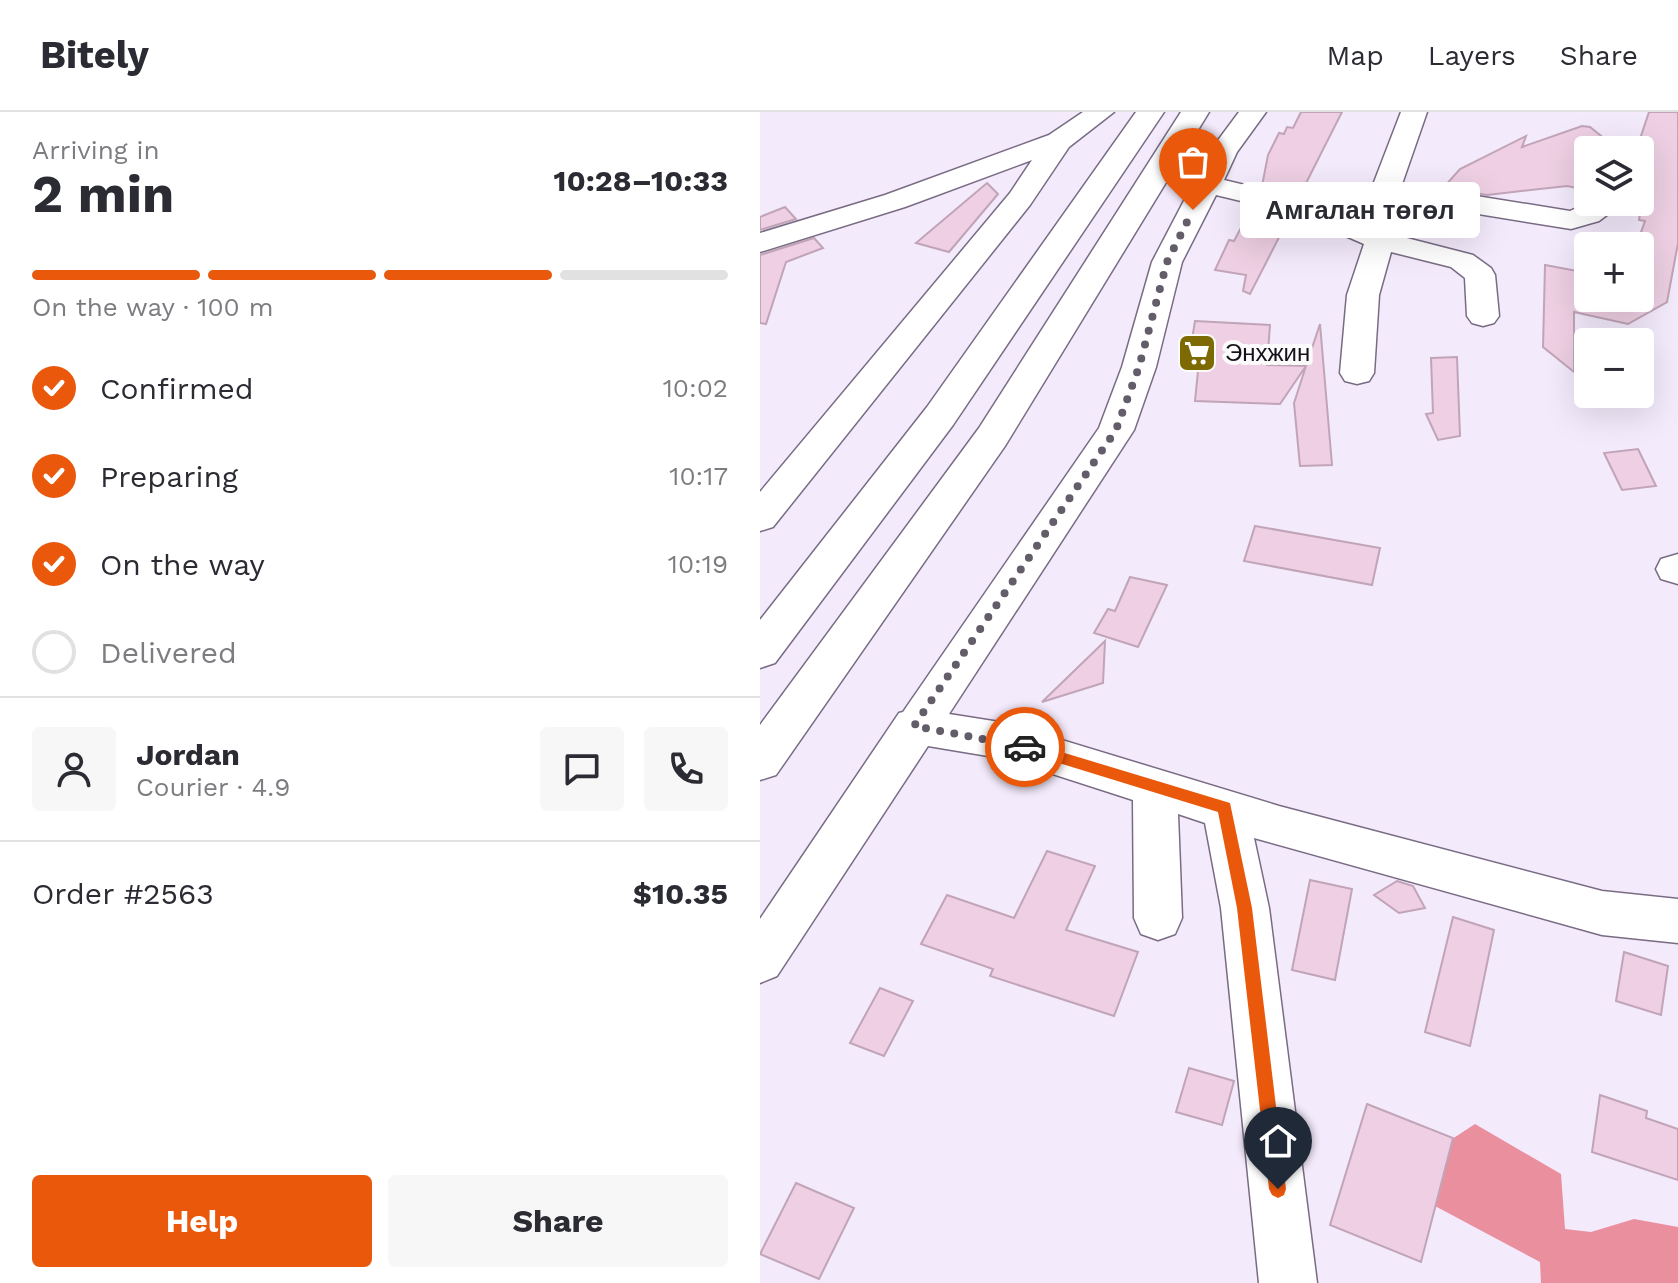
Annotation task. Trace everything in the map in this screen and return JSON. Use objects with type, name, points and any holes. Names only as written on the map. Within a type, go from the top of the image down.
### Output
[{"type":"main road","points":[[760,651],[940,416],[1150,112]]},
{"type":"main road","points":[[760,761],[992,437],[1195,112]]},
{"type":"street","points":[[760,243],[895,201],[1059,141],[1101,112]]},
{"type":"street","points":[[760,960],[914,726],[1116,430],[1139,367],[1167,262],[1224,151],[1253,112]]},
{"type":"street","points":[[1357,373],[1363,295],[1380,240],[1385,190],[1414,112]]},
{"type":"street","points":[[760,517],[1020,199],[1059,141]]},
{"type":"street","points":[[1206,184],[1305,208],[1380,240],[1473,267],[1480,275],[1483,316]]},
{"type":"street","points":[[1385,190],[1571,220],[1587,216]]},
{"type":"street","points":[[914,726],[1006,741],[1279,826],[1602,913],[1678,921]]},
{"type":"street","points":[[1155,787],[1158,918]]},
{"type":"street","points":[[1225,808],[1245,908],[1288,1283]]},
{"type":"shaded area","points":[[1475,1124],[1561,1174],[1565,1229],[1591,1232],[1634,1219],[1678,1227],[1678,1283],[1541,1283],[1540,1262],[1435,1206],[1443,1145]]},
{"type":"building","points":[[1301,112],[1342,112],[1300,195],[1262,186],[1268,155],[1279,133],[1284,134],[1287,127],[1293,128]]},
{"type":"building","points":[[1649,112],[1678,112],[1678,243],[1667,302],[1654,309],[1654,232],[1641,232],[1645,221],[1639,220],[1640,216],[1654,216],[1654,136],[1641,136]]},
{"type":"building","points":[[1582,126],[1590,127],[1601,136],[1574,136],[1574,187],[1487,195],[1443,188],[1460,169],[1526,136],[1522,147]]},
{"type":"building","points":[[987,183],[998,194],[949,252],[916,243]]},
{"type":"building","points":[[785,207],[796,219],[760,230],[760,217]]},
{"type":"building","points":[[1258,208],[1290,216],[1250,294],[1243,291],[1246,275],[1215,270],[1229,240],[1234,241],[1245,220],[1256,222]]},
{"type":"building","points":[[814,238],[823,248],[786,262],[766,324],[760,323],[760,255]]},
{"type":"building","points":[[1545,265],[1574,270],[1574,372],[1543,347]]},
{"type":"building","points":[[1574,312],[1649,312],[1628,324]]},
{"type":"building","points":[[1195,321],[1270,325],[1267,365],[1306,366],[1280,404],[1195,401],[1198,371],[1187,370]]},
{"type":"building","points":[[1320,324],[1332,465],[1300,466],[1294,403]]},
{"type":"building","points":[[1457,357],[1460,436],[1438,440],[1426,414],[1433,413],[1431,358]]},
{"type":"building","points":[[1638,449],[1656,486],[1622,490],[1604,453]]},
{"type":"building","points":[[1255,526],[1380,548],[1372,585],[1244,561]]},
{"type":"building","points":[[1130,577],[1167,585],[1138,647],[1094,633],[1108,609],[1115,611]]},
{"type":"building","points":[[1105,641],[1103,683],[1042,702]]},
{"type":"building","points":[[1047,851],[1095,866],[1066,930],[1138,952],[1114,1016],[990,976],[993,969],[921,944],[947,895],[1014,918]]},
{"type":"building","points":[[1310,880],[1352,889],[1335,980],[1292,970]]},
{"type":"building","points":[[1397,881],[1413,886],[1425,908],[1399,913],[1374,895]]},
{"type":"building","points":[[1453,917],[1494,930],[1470,1046],[1425,1032]]},
{"type":"building","points":[[1624,952],[1668,966],[1661,1015],[1616,1001]]},
{"type":"building","points":[[880,988],[913,1001],[884,1056],[850,1043]]},
{"type":"building","points":[[1189,1068],[1234,1081],[1222,1125],[1176,1112]]},
{"type":"building","points":[[1600,1095],[1647,1111],[1646,1118],[1678,1129],[1678,1180],[1592,1152]]},
{"type":"building","points":[[1367,1104],[1453,1138],[1421,1262],[1330,1225]]},
{"type":"building","points":[[796,1183],[854,1208],[819,1279],[760,1254]]},
{"type":"way so far","points":[[1025,747],[914,726],[1116,430],[1139,367],[1167,262],[1193,210]]},
{"type":"place","name":"Амгалан төгөл","points":[[1193,210]]},
{"type":"place","name":"Энхжин","points":[[1197,353]]},
{"type":"route","points":[[1025,747],[1225,808],[1245,908],[1278,1189]]}]
